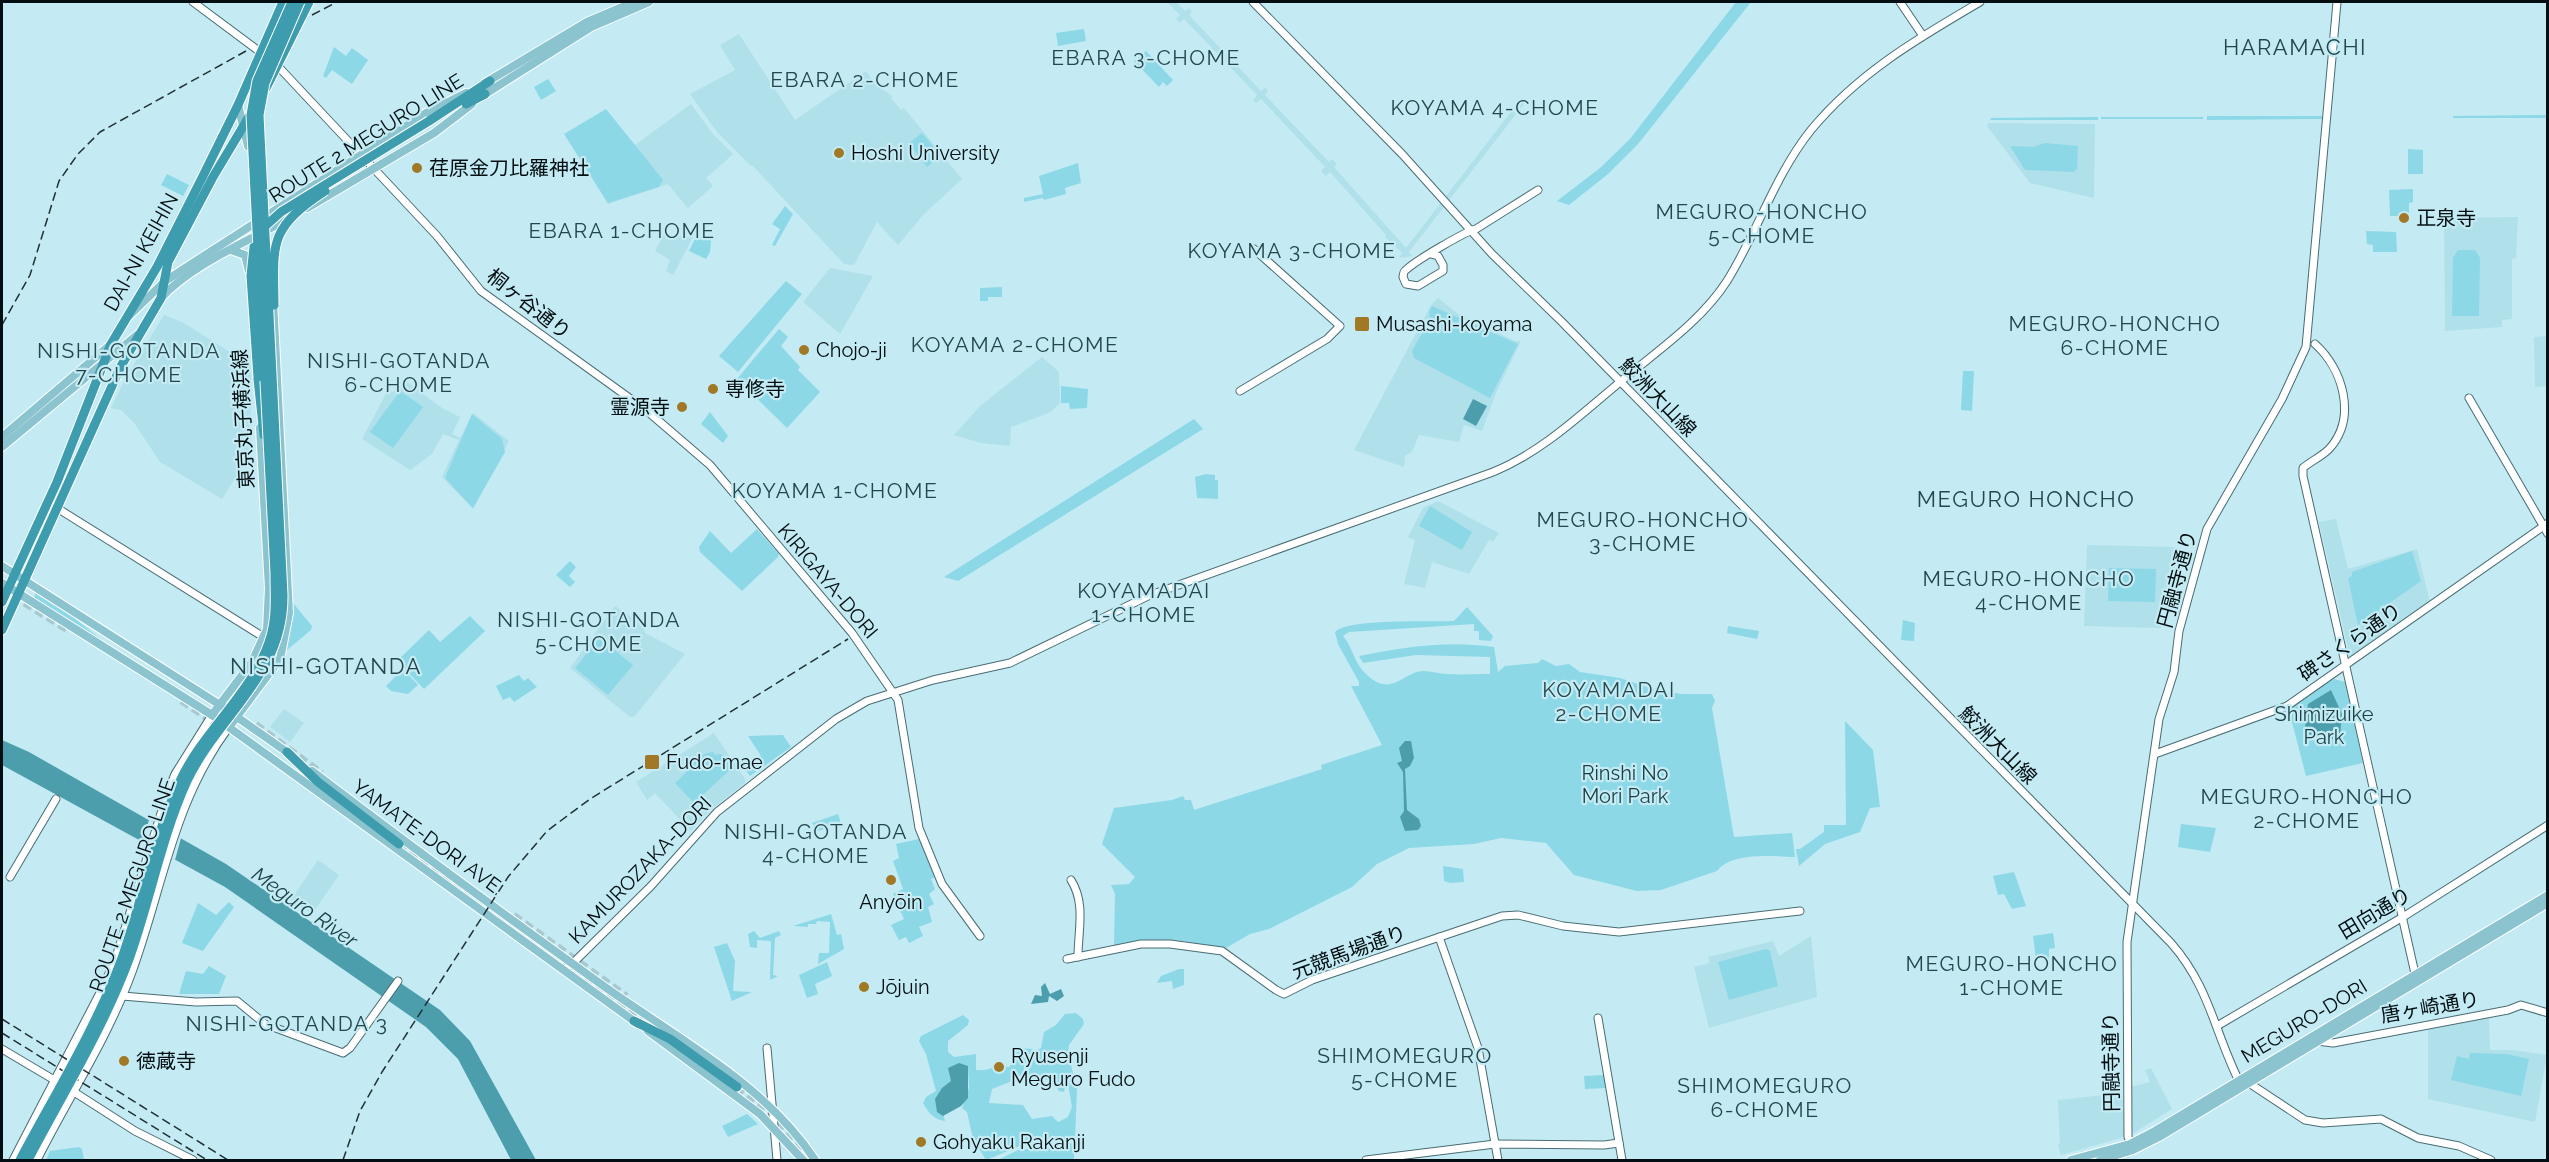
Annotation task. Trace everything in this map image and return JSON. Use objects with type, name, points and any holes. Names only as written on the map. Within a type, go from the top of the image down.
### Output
[{"type":"highway","name":"DAI-NI KEIHIN","points":[[2,602],[5,585],[14,575],[89,406],[111,344],[157,267],[238,105],[283,2]]},
{"type":"highway","name":"ROUTE 2 MEGURO LINE","points":[[20,1161],[108,992],[136,916],[166,816],[182,777],[202,744],[256,668],[269,641],[275,606],[252,115],[257,81],[292,2]]},
{"type":"highway","name":"ROUTE 2 MEGURO LINE","points":[[28,1161],[115,994],[139,929],[172,820],[188,779],[207,747],[264,669],[277,643],[283,617],[283,595],[260,109],[268,75],[300,2]]},
{"type":"highway","name":"DAI-NI KEIHIN","points":[[2,630],[137,335],[161,298],[170,259],[279,66],[309,2]]},
{"type":"highway","name":"ROUTE 2 MEGURO LINE","points":[[272,378],[273,256],[276,239],[284,225],[301,207],[490,81]]},
{"type":"highway","name":"ROUTE 2 MEGURO LINE","points":[[268,454],[259,388],[252,291],[252,257],[256,241],[267,223],[281,212],[430,123],[485,94]]},
{"type":"highway","points":[[287,752],[318,782],[399,844]]},
{"type":"highway","points":[[634,1021],[670,1038],[736,1087]]},
{"type":"main road","points":[[128,316],[137,310],[164,282],[426,113],[490,81],[587,22],[634,2]]},
{"type":"main road","points":[[161,298],[178,282],[434,133],[485,94],[591,27],[649,2]]},
{"type":"main road","name":"東京丸子横浜線","points":[[229,727],[280,659],[289,613],[261,119],[266,88]]},
{"type":"main road","name":"東京丸子横浜線","points":[[212,715],[249,667],[265,638],[270,610],[256,357],[253,226],[245,123],[238,105]]},
{"type":"main road","name":"東京丸子横浜線","points":[[271,272],[279,238],[290,218]]},
{"type":"main road","points":[[231,250],[242,253],[249,262],[256,357]]},
{"type":"main road","points":[[170,259],[175,268],[182,270]]},
{"type":"main road","points":[[2,447],[137,335]]},
{"type":"main road","points":[[2,437],[111,344]]},
{"type":"main road","points":[[82,380],[91,379],[94,382],[89,406]]},
{"type":"main road","name":"YAMATE-DORI AVE.","points":[[2,566],[220,705],[572,963],[729,1074],[773,1111],[802,1142],[815,1161]]},
{"type":"main road","name":"YAMATE-DORI AVE.","points":[[5,585],[229,727],[348,816],[729,1089],[774,1126],[802,1161]]},
{"type":"main road","name":"MEGURO-DORI","points":[[2100,1161],[2132,1147],[2250,1083],[2547,895]]},
{"type":"main road","name":"MEGURO-DORI","points":[[2071,1161],[2132,1147],[2238,1079],[2547,903]]},
{"type":"street","name":"桐ヶ谷通り","points":[[193,2],[279,66],[437,236],[481,291],[646,410],[710,465],[852,633],[894,693],[901,713],[913,802],[919,828],[942,885],[980,936]]},
{"type":"street","name":"鮫洲大山線","points":[[1253,2],[1474,231]]},
{"type":"street","name":"鮫洲大山線","points":[[1259,2],[1504,263],[2132,903],[2192,968],[2238,1079]]},
{"type":"street","points":[[1900,2],[1923,36]]},
{"type":"street","name":"KAMUROZAKA-DORI","points":[[563,969],[572,963],[651,886],[717,812],[836,719],[867,701],[933,680],[1011,663],[1124,606],[1493,472],[1543,446],[1698,316],[1726,282],[1811,130],[1873,68],[1980,2]]},
{"type":"street","name":"円融寺通り","points":[[2132,1147],[2128,1137],[2126,963],[2132,903],[2159,719],[2174,672],[2179,631],[2206,531],[2282,399],[2306,347],[2337,2]]},
{"type":"street","points":[[1440,260],[1443,252],[1538,190]]},
{"type":"street","points":[[1431,254],[1440,260],[1444,267],[1441,272],[1418,286],[1406,284],[1404,272],[1431,254],[1474,231]]},
{"type":"street","points":[[1240,391],[1327,339],[1340,326],[1254,249]]},
{"type":"street","points":[[2315,344],[2328,356],[2341,385],[2344,421],[2335,441],[2327,451],[2305,467],[2303,473],[2416,978]]},
{"type":"street","points":[[2469,398],[2546,525],[2547,534]]},
{"type":"street","points":[[57,508],[265,638]]},
{"type":"street","name":"碑さくら通り","points":[[2155,754],[2277,711],[2546,525]]},
{"type":"street","points":[[13,1161],[95,1004],[116,957],[156,824],[175,774],[212,715]]},
{"type":"street","points":[[37,1161],[122,996],[194,782],[229,727]]},
{"type":"street","points":[[10,877],[56,799]]},
{"type":"street","name":"田向通り","points":[[2217,1026],[2403,917],[2547,825]]},
{"type":"street","points":[[1067,959],[1078,957],[1081,912],[1079,897],[1071,880]]},
{"type":"street","points":[[1498,1161],[1478,1048],[1439,937],[1507,915],[1563,926],[1619,932],[1800,911]]},
{"type":"street","name":"元競馬場通り","points":[[1078,957],[1141,944],[1170,944],[1222,951],[1284,994],[1312,981],[1439,937]]},
{"type":"street","points":[[122,996],[196,1002],[237,1001],[265,1024],[343,1053],[350,1048],[398,981]]},
{"type":"street","name":"唐ヶ崎通り","points":[[2317,1041],[2333,1042],[2508,1010],[2521,1005],[2547,1013]]},
{"type":"street","points":[[1598,1018],[1622,1161]]},
{"type":"street","points":[[767,1048],[777,1161]]},
{"type":"street","points":[[2,1049],[135,1131],[193,1161]]},
{"type":"street","points":[[2238,1079],[2250,1083],[2305,1120],[2323,1123],[2381,1119],[2418,1138],[2460,1146],[2490,1161]]},
{"type":"street","points":[[1366,1161],[1495,1144],[1604,1145],[1619,1143]]},
{"type":"shaded area","points":[[1167,2],[1176,2],[1185,11],[1189,8],[1192,12],[1189,15],[1261,91],[1265,87],[1268,91],[1265,95],[1329,162],[1332,159],[1337,164],[1334,167],[1406,248],[1520,100],[1524,104],[1409,252],[1412,256],[1399,258],[1402,253],[1385,237],[1386,235],[1330,172],[1326,176],[1321,171],[1325,167],[1261,99],[1256,103],[1253,100],[1257,95],[1184,19],[1180,23],[1176,19],[1180,15]]},
{"type":"shaded area","name":"Hoshi University","points":[[739,34],[795,120],[866,71],[875,84],[892,96],[891,98],[901,110],[904,108],[962,179],[924,214],[898,245],[877,222],[854,265],[844,264],[753,166],[717,132],[690,94],[735,70],[720,45]]},
{"type":"shaded area","points":[[691,104],[713,134],[733,154],[706,178],[713,186],[688,208],[668,184],[608,204],[573,147],[615,122],[635,145]]},
{"type":"shaded area","points":[[1988,123],[2095,124],[2094,198],[2030,183],[1987,126]]},
{"type":"shaded area","points":[[2518,217],[2516,258],[2512,259],[2512,319],[2502,320],[2502,327],[2445,331],[2444,221],[2446,218]]},
{"type":"shaded area","points":[[663,236],[693,237],[673,275],[666,271],[670,260],[655,251]]},
{"type":"shaded area","points":[[830,268],[873,276],[840,334],[803,302]]},
{"type":"shaded area","points":[[1438,298],[1458,314],[1515,341],[1521,341],[1496,393],[1482,431],[1464,425],[1459,442],[1419,435],[1412,452],[1405,456],[1404,467],[1354,450],[1431,305]]},
{"type":"shaded area","points":[[164,315],[182,322],[251,365],[250,454],[222,499],[160,462],[135,424],[121,410],[111,408],[125,379]]},
{"type":"shaded area","points":[[2547,336],[2547,386],[2535,387],[2534,337]]},
{"type":"shaded area","points":[[1042,357],[1059,372],[1060,403],[1051,412],[1011,427],[1010,446],[981,443],[954,435],[980,406]]},
{"type":"shaded area","points":[[403,379],[442,408],[460,417],[452,434],[460,438],[473,413],[509,441],[473,509],[442,477],[459,440],[443,434],[432,454],[410,470],[362,439],[388,390],[393,392]]},
{"type":"shaded area","points":[[1473,399],[1487,406],[1476,426],[1463,419]]},
{"type":"shaded area","points":[[1438,501],[1499,533],[1493,542],[1489,540],[1469,574],[1432,562],[1425,588],[1404,584],[1415,540],[1408,537],[1423,508]]},
{"type":"shaded area","points":[[2336,519],[2348,569],[2417,549],[2430,602],[2350,657],[2319,522]]},
{"type":"shaded area","points":[[2087,545],[2175,547],[2175,571],[2171,593],[2166,592],[2162,601],[2161,628],[2084,626]]},
{"type":"shaded area","points":[[615,606],[643,625],[645,633],[685,654],[634,717],[630,717],[570,668]]},
{"type":"shaded area","points":[[2331,690],[2342,714],[2340,736],[2336,739],[2309,737],[2305,728],[2308,704]]},
{"type":"shaded area","points":[[284,709],[304,723],[290,742],[270,727]]},
{"type":"shaded area","points":[[714,733],[745,779],[745,783],[709,811],[691,831],[655,793],[647,800],[636,782]]},
{"type":"shaded area","points":[[2,740],[29,752],[226,864],[440,1010],[470,1041],[536,1160],[511,1160],[458,1059],[426,1027],[225,887],[2,765]]},
{"type":"shaded area","points":[[1405,741],[1411,741],[1414,758],[1410,766],[1405,769],[1407,810],[1419,819],[1421,826],[1418,830],[1405,831],[1400,817],[1404,811],[1403,772],[1397,763],[1402,761],[1399,748]]},
{"type":"shaded area","points":[[318,860],[339,875],[312,914],[291,900]]},
{"type":"shaded area","points":[[1811,936],[1817,997],[1709,1028],[1694,967],[1710,963],[1708,957],[1773,941],[1779,956]]},
{"type":"shaded area","points":[[1045,983],[1050,994],[1061,989],[1064,996],[1057,1001],[1049,996],[1048,1002],[1031,1004],[1035,995],[1042,996],[1041,987]]},
{"type":"shaded area","points":[[2489,1017],[2490,1050],[2513,1050],[2547,1055],[2535,1122],[2428,1099],[2428,1028]]},
{"type":"shaded area","points":[[959,1063],[968,1066],[968,1098],[961,1106],[943,1116],[937,1112],[935,1099],[942,1088],[951,1081],[948,1068]]},
{"type":"shaded area","points":[[2151,1068],[2172,1109],[2134,1133],[2130,1130],[2130,1087],[2150,1082],[2145,1070]]},
{"type":"shaded area","points":[[2122,1093],[2124,1135],[2121,1138],[2061,1155],[2058,1145],[2060,1143],[2058,1100]]},
{"type":"green space","points":[[1736,2],[1751,2],[1638,144],[1608,174],[1569,205],[1557,201],[1600,168],[1630,139]]},
{"type":"green space","points":[[1084,29],[1086,41],[1058,46],[1056,33]]},
{"type":"green space","points":[[334,47],[346,56],[352,48],[368,60],[352,84],[332,70],[326,78],[323,76]]},
{"type":"green space","points":[[1146,51],[1173,80],[1167,86],[1163,82],[1159,87],[1134,61]]},
{"type":"green space","points":[[548,79],[556,91],[541,100],[534,87]]},
{"type":"green space","points":[[606,109],[663,180],[659,187],[608,203],[564,134]]},
{"type":"green space","points":[[2547,115],[2547,118],[2453,118],[2453,116]]},
{"type":"green space","points":[[2207,116],[2326,116],[2326,119],[2207,120]]},
{"type":"green space","points":[[2098,117],[2098,120],[1991,120],[1990,118]]},
{"type":"green space","points":[[2101,117],[2203,117],[2203,119],[2101,119]]},
{"type":"green space","points":[[922,133],[941,156],[927,167],[909,143]]},
{"type":"green space","points":[[2045,143],[2078,146],[2077,169],[2073,172],[2025,170],[2010,146],[2033,147]]},
{"type":"green space","points":[[2408,149],[2423,150],[2423,174],[2408,174]]},
{"type":"green space","points":[[1078,163],[1081,183],[1065,188],[1066,194],[1024,202],[1024,198],[1043,194],[1039,176]]},
{"type":"green space","points":[[167,174],[189,185],[183,196],[161,185]]},
{"type":"green space","points":[[2413,189],[2413,202],[2409,203],[2409,216],[2390,216],[2389,190]]},
{"type":"green space","points":[[785,206],[793,214],[775,246],[772,245],[780,229],[772,224]]},
{"type":"green space","points":[[2366,231],[2396,232],[2397,252],[2373,252],[2373,245],[2367,244]]},
{"type":"green space","points":[[695,239],[711,240],[710,252],[706,259],[689,251]]},
{"type":"green space","points":[[2458,250],[2475,250],[2480,258],[2479,316],[2452,316],[2453,258]]},
{"type":"green space","points":[[786,281],[802,294],[738,372],[719,356]]},
{"type":"green space","points":[[1002,287],[1002,297],[988,297],[988,301],[980,301],[980,288]]},
{"type":"green space","points":[[1432,306],[1518,344],[1490,398],[1414,358],[1412,351],[1430,319],[1429,312]]},
{"type":"green space","points":[[779,329],[788,337],[781,346],[800,367],[798,370],[820,392],[787,428],[737,379]]},
{"type":"green space","points":[[1963,371],[1974,371],[1972,411],[1961,410]]},
{"type":"green space","points":[[1061,386],[1088,389],[1087,408],[1070,409],[1069,403],[1061,403]]},
{"type":"green space","points":[[400,391],[423,407],[393,448],[370,432]]},
{"type":"green space","points":[[710,412],[728,436],[723,443],[701,424]]},
{"type":"green space","points":[[472,414],[502,439],[505,452],[473,508],[445,478]]},
{"type":"green space","points":[[1194,419],[1203,429],[958,581],[944,577]]},
{"type":"green space","points":[[1206,474],[1215,475],[1215,480],[1218,480],[1218,499],[1197,498],[1195,477]]},
{"type":"green space","points":[[1430,506],[1472,532],[1462,550],[1419,526]]},
{"type":"green space","points":[[757,529],[779,554],[742,591],[700,552],[699,547],[710,531],[731,553]]},
{"type":"green space","points":[[2412,551],[2421,581],[2358,625],[2348,578],[2352,576],[2352,572]]},
{"type":"green space","points":[[570,561],[576,567],[569,576],[575,582],[570,587],[556,575]]},
{"type":"green space","points":[[2109,568],[2156,569],[2155,602],[2108,601]]},
{"type":"green space","points":[[36,592],[68,613],[108,645],[34,598]]},
{"type":"green space","points":[[293,603],[312,626],[311,630],[287,650]]},
{"type":"green space","name":"Rinshi No Mori Park","points":[[1467,607],[1493,636],[1491,641],[1479,640],[1479,631],[1474,631],[1474,624],[1349,632],[1343,636],[1364,672],[1382,684],[1396,682],[1423,671],[1444,674],[1490,674],[1490,657],[1416,655],[1363,663],[1359,656],[1409,647],[1460,644],[1494,647],[1498,672],[1505,666],[1538,663],[1542,659],[1556,666],[1569,664],[1580,672],[1620,678],[1656,690],[1682,694],[1712,694],[1715,701],[1712,708],[1734,837],[1792,833],[1795,857],[1742,858],[1723,865],[1717,871],[1661,890],[1637,891],[1574,875],[1546,843],[1501,838],[1474,844],[1409,848],[1377,864],[1352,887],[1269,929],[1250,934],[1226,948],[1175,940],[1143,941],[1114,946],[1115,894],[1111,885],[1129,884],[1135,877],[1102,844],[1114,808],[1172,800],[1183,796],[1185,800],[1191,800],[1194,810],[1322,769],[1321,765],[1382,745],[1351,686],[1359,686],[1359,682],[1338,644],[1335,632],[1343,628],[1372,623],[1454,621]]},
{"type":"green space","points":[[470,616],[485,631],[424,689],[397,661],[429,630],[440,642]]},
{"type":"green space","points":[[1903,620],[1915,623],[1914,641],[1901,640]]},
{"type":"green space","points":[[1728,626],[1759,631],[1757,639],[1727,633]]},
{"type":"green space","points":[[599,638],[633,665],[608,695],[575,668]]},
{"type":"green space","points":[[403,669],[418,685],[408,694],[391,691],[386,686]]},
{"type":"green space","points":[[519,675],[524,681],[528,678],[537,687],[514,702],[510,697],[503,700],[496,686]]},
{"type":"green space","name":"Shimizuike Park","points":[[2334,679],[2345,682],[2363,763],[2306,776],[2288,707]]},
{"type":"green space","points":[[1845,721],[1873,750],[1880,807],[1870,808],[1860,832],[1825,844],[1799,866],[1796,849],[1800,849],[1824,832],[1824,825],[1846,825]]},
{"type":"green space","points":[[783,735],[791,747],[750,776],[745,769],[761,756],[748,736]]},
{"type":"green space","points":[[713,752],[715,755],[721,754],[732,768],[694,803],[675,783],[701,756]]},
{"type":"green space","points":[[838,814],[841,823],[818,831],[812,823]]},
{"type":"green space","points":[[2181,824],[2216,828],[2210,852],[2178,847]]},
{"type":"green space","points":[[919,839],[935,877],[931,879],[935,889],[929,894],[934,904],[928,907],[932,922],[919,927],[923,936],[909,943],[906,937],[899,940],[891,925],[904,919],[893,894],[903,889],[893,861],[899,858],[896,844]]},
{"type":"green space","points":[[1443,866],[1463,869],[1464,882],[1444,881]]},
{"type":"green space","points":[[2014,872],[2026,906],[2012,909],[2004,894],[1998,895],[1993,876]]},
{"type":"green space","points":[[229,902],[234,907],[203,951],[182,943],[198,903],[216,915]]},
{"type":"green space","points":[[831,914],[837,935],[841,934],[844,949],[818,964],[819,953],[829,953],[830,922],[817,921],[816,924],[808,924],[808,927],[793,926]]},
{"type":"green space","points":[[754,931],[760,938],[779,931],[781,935],[775,938],[773,975],[778,976],[770,980],[771,941],[757,940],[757,948],[750,947],[748,934]]},
{"type":"green space","points":[[2053,933],[2055,948],[2049,949],[2049,958],[2036,959],[2033,936]]},
{"type":"green space","points":[[727,943],[735,961],[733,991],[752,992],[732,1001],[714,947]]},
{"type":"green space","points":[[1766,949],[1770,951],[1778,986],[1729,1000],[1718,962]]},
{"type":"green space","points":[[827,962],[832,976],[815,984],[818,994],[807,998],[799,975]]},
{"type":"green space","points":[[209,966],[226,976],[219,994],[179,994],[186,971],[203,974]]},
{"type":"green space","points":[[1184,969],[1184,985],[1173,989],[1172,981],[1157,983],[1161,976]]},
{"type":"green space","points":[[1076,1013],[1083,1019],[1084,1024],[1069,1045],[1068,1053],[1077,1089],[1075,1139],[1022,1145],[986,1160],[973,1139],[967,1112],[962,1108],[969,1088],[968,1066],[964,1066],[966,1082],[942,1111],[945,1121],[935,1117],[923,1103],[926,1097],[936,1091],[926,1054],[919,1041],[921,1036],[963,1015],[969,1020],[968,1025],[948,1041],[948,1052],[954,1057],[976,1054],[976,1070],[1000,1066],[1009,1067],[1014,1060],[1013,1055],[1019,1051],[1027,1048],[1036,1051],[1041,1048],[1044,1032],[1056,1025],[1065,1014]],"holes":[[[1032,1077],[1045,1079],[1059,1091],[1064,1092],[1067,1078],[1072,1107],[1068,1117],[1058,1122],[1052,1116],[1032,1119],[1023,1105],[989,1103],[992,1089],[1012,1081]]]},
{"type":"green space","points":[[2470,1053],[2507,1054],[2529,1059],[2521,1096],[2451,1080],[2457,1056],[2469,1059]]},
{"type":"green space","points":[[1604,1075],[1607,1088],[1585,1089],[1584,1076]]},
{"type":"green space","points":[[747,1114],[758,1124],[728,1137],[722,1126]]},
{"type":"green space","points":[[1074,1143],[1074,1160],[998,1160],[1018,1150]]},
{"type":"green space","points":[[79,1147],[82,1149],[84,1160],[46,1160],[50,1151]]},
{"type":"pier","points":[[149,820],[181,838],[175,860],[142,843]]},
{"type":"tunnel","points":[[2,588],[68,629]]},
{"type":"tunnel","points":[[182,700],[215,722]]},
{"type":"tunnel","points":[[255,725],[321,774]]},
{"type":"tunnel","points":[[399,844],[644,1023]]},
{"type":"tunnel","points":[[513,916],[626,997]]},
{"type":"tunnel","points":[[737,1087],[778,1123],[809,1160]]},
{"type":"railway","points":[[312,15],[337,2]]},
{"type":"railway","points":[[2,325],[30,275],[59,181],[78,154],[100,132],[246,51]]},
{"type":"railway","points":[[343,1160],[360,1111],[382,1072],[508,877],[547,831],[590,799],[848,639]]},
{"type":"railway","points":[[2,1019],[228,1160]]},
{"type":"railway","points":[[2,1033],[207,1160]]},
{"type":"place","name":"Hoshi University","points":[[839,153]]},
{"type":"place","name":"荏原金刀比羅神社","points":[[417,168]]},
{"type":"place","name":"正泉寺","points":[[2404,218]]},
{"type":"place","name":"Musashi-koyama","points":[[1362,324]]},
{"type":"place","name":"Chojo-ji","points":[[804,350]]},
{"type":"place","name":"専修寺","points":[[713,389]]},
{"type":"place","name":"霊源寺","points":[[682,407]]},
{"type":"place","name":"Fudo-mae","points":[[652,762]]},
{"type":"place","name":"Anyōin","points":[[891,880]]},
{"type":"place","name":"Jōjuin","points":[[864,987]]},
{"type":"place","name":"徳蔵寺","points":[[124,1061]]},
{"type":"place","name":"Ryusenji Meguro Fudo","points":[[999,1067]]},
{"type":"place","name":"Gohyaku Rakanji","points":[[921,1142]]},
{"type":"district","name":"HARAMACHI","points":[[2295,47]]},
{"type":"district","name":"EBARA 3-CHOME","points":[[1146,57]]},
{"type":"district","name":"EBARA 2-CHOME","points":[[865,79]]},
{"type":"district","name":"KOYAMA 4-CHOME","points":[[1495,107]]},
{"type":"district","name":"MEGURO-HONCHO 5-CHOME","points":[[1762,223]]},
{"type":"district","name":"EBARA 1-CHOME","points":[[622,230]]},
{"type":"district","name":"KOYAMA 3-CHOME","points":[[1292,250]]},
{"type":"district","name":"MEGURO-HONCHO 6-CHOME","points":[[2115,335]]},
{"type":"district","name":"KOYAMA 2-CHOME","points":[[1015,344]]},
{"type":"district","name":"NISHI-GOTANDA 7-CHOME","points":[[129,362]]},
{"type":"district","name":"NISHI-GOTANDA 6-CHOME","points":[[399,372]]},
{"type":"district","name":"KOYAMA 1-CHOME","points":[[835,490]]},
{"type":"district","name":"MEGURO HONCHO","points":[[2026,499]]},
{"type":"district","name":"MEGURO-HONCHO 3-CHOME","points":[[1643,531]]},
{"type":"district","name":"MEGURO-HONCHO 4-CHOME","points":[[2029,590]]},
{"type":"district","name":"KOYAMADAI 1-CHOME","points":[[1144,602]]},
{"type":"district","name":"NISHI-GOTANDA 5-CHOME","points":[[589,631]]},
{"type":"district","name":"NISHI-GOTANDA","points":[[326,666]]},
{"type":"district","name":"KOYAMADAI 2-CHOME","points":[[1609,701]]},
{"type":"district","name":"MEGURO-HONCHO 2-CHOME","points":[[2307,808]]},
{"type":"district","name":"NISHI-GOTANDA 4-CHOME","points":[[816,843]]},
{"type":"district","name":"MEGURO-HONCHO 1-CHOME","points":[[2012,975]]},
{"type":"district","name":"NISHI-GOTANDA 3","points":[[287,1023]]},
{"type":"district","name":"SHIMOMEGURO 5-CHOME","points":[[1405,1067]]},
{"type":"district","name":"SHIMOMEGURO 6-CHOME","points":[[1765,1097]]},
{"type":"water label","name":"Meguro River","points":[[305,907]]}]
